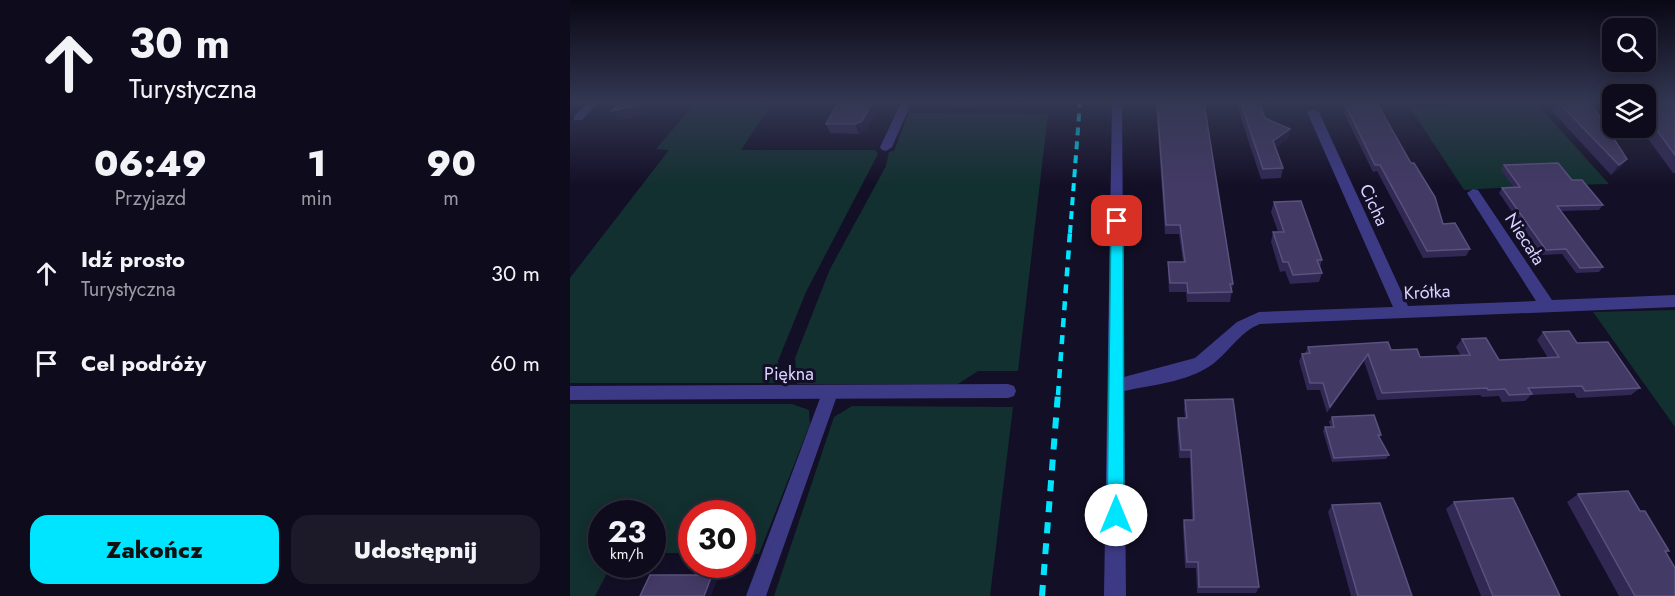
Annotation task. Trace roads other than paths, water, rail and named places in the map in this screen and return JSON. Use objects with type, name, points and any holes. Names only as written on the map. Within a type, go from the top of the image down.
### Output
[{"type":"street","points":[[886,147],[893,131]]},
{"type":"street","points":[[1115,596],[1117,131]]},
{"type":"street","name":"Cicha","points":[[1322,131],[1404,312]]},
{"type":"street","name":"Niecała","points":[[1473,193],[1547,305]]},
{"type":"street","name":"Krótka","points":[[1116,386],[1199,365],[1215,354],[1247,322],[1259,318],[1547,305],[1675,302]]},
{"type":"street","name":"Piękna","points":[[570,393],[1008,391]]},
{"type":"lane","points":[[756,596],[830,393]]},
{"type":"railway","points":[[1070,233],[1078,131]]},
{"type":"railway","points":[[1058,395],[1070,232]]},
{"type":"railway","points":[[1042,596],[1058,393]]}]
